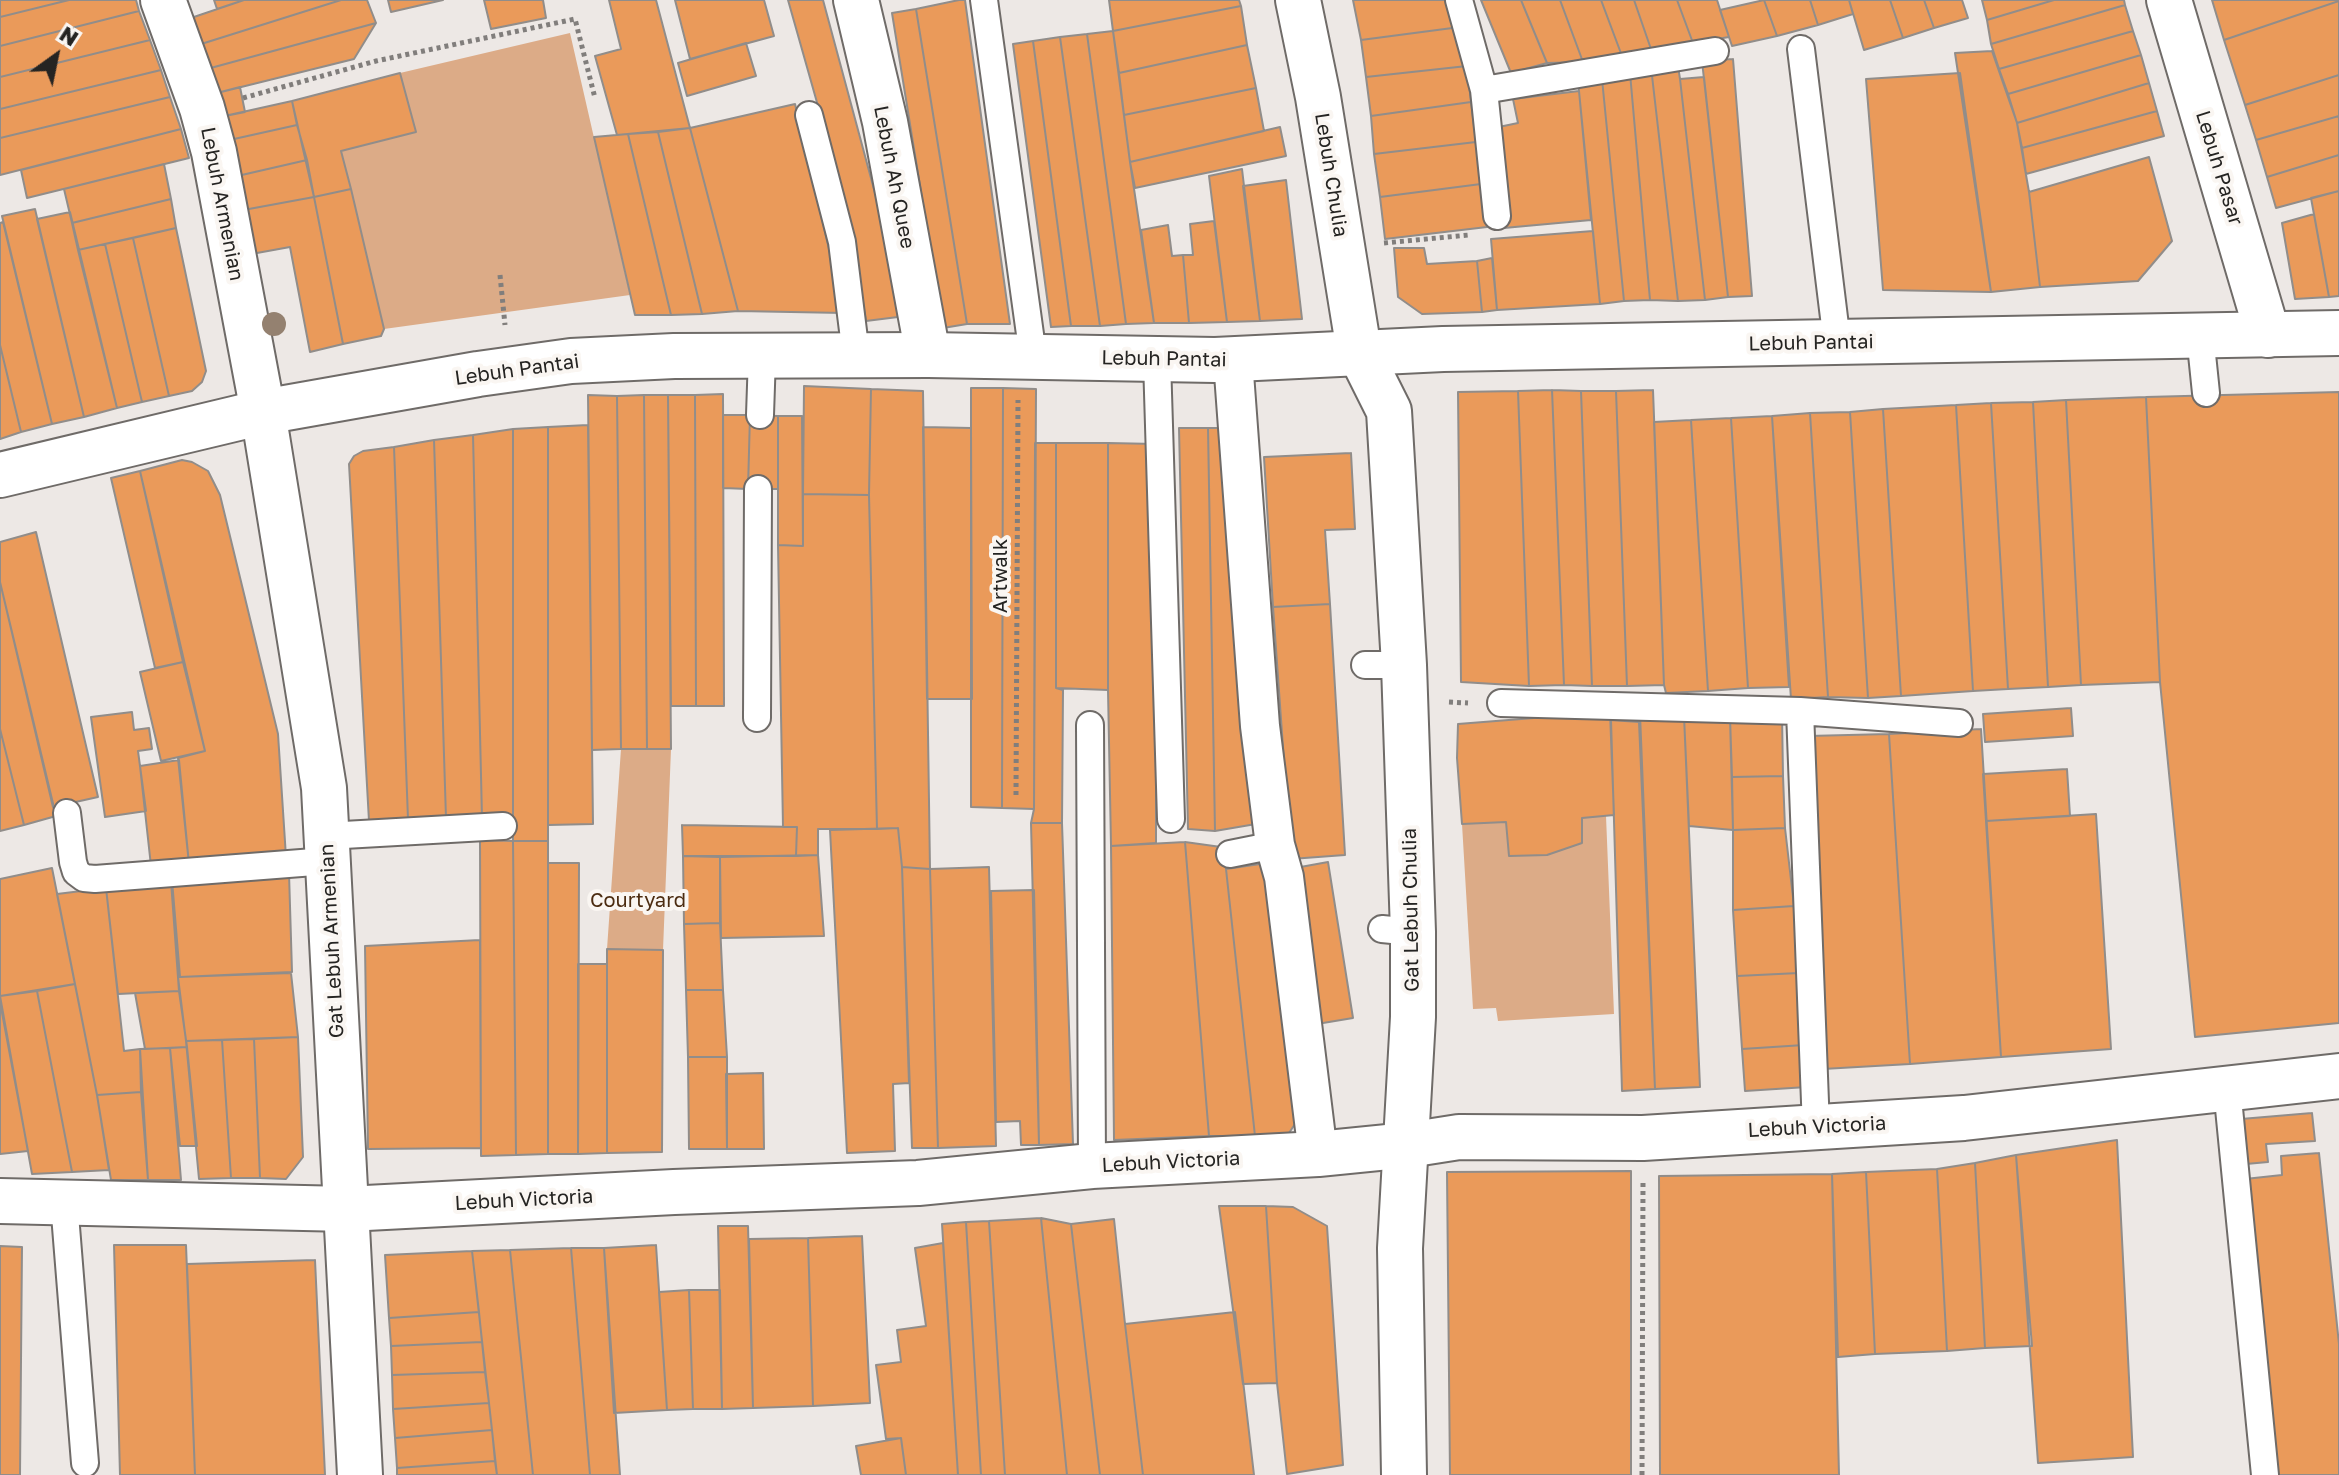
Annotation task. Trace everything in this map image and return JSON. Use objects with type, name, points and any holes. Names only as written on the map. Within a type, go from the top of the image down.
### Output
[{"type":"street","name":"Lebuh Armenian","points":[[163,0],[202,108],[214,152],[263,412]]},
{"type":"street","name":"Lebuh Chulia","points":[[1298,0],[1318,97],[1359,351]]},
{"type":"street","name":"Lebuh Pasar","points":[[2169,0],[2268,335]]},
{"type":"street","name":"Lebuh Ah Quee","points":[[866,2],[928,355]]},
{"type":"street","name":"Lebuh Pantai","points":[[0,475],[263,412],[571,361],[856,355],[1233,360],[1359,351],[2339,333]]},
{"type":"street","name":"Gat Lebuh Chulia","points":[[1359,351],[1389,411],[1384,665],[1397,930],[1413,1017],[1400,1248],[1404,1475]]},
{"type":"street","points":[[1233,360],[1260,726],[1275,845],[1284,877],[1318,1154]]},
{"type":"street","name":"Gat Lebuh Armenian","points":[[263,412],[324,788],[360,1475]]},
{"type":"street","name":"Lebuh Victoria","points":[[0,1201],[347,1209],[918,1183],[1092,1166],[1318,1154],[1459,1137],[1643,1138],[1964,1118],[2339,1076]]},
{"type":"lane","points":[[984,0],[1026,356]]},
{"type":"lane","points":[[1459,0],[1484,90],[1497,216]]},
{"type":"lane","points":[[1801,49],[1837,342]]},
{"type":"lane","points":[[1484,90],[1715,51]]},
{"type":"lane","points":[[809,115],[842,242],[856,355]]},
{"type":"lane","points":[[2200,335],[2206,393]]},
{"type":"lane","points":[[760,415],[762,356]]},
{"type":"lane","points":[[1157,360],[1171,819]]},
{"type":"lane","points":[[757,718],[758,489]]},
{"type":"lane","points":[[1501,703],[1800,711],[1959,723]]},
{"type":"lane","points":[[1800,711],[1816,1128]]},
{"type":"lane","points":[[1090,725],[1092,1166]]},
{"type":"lane","points":[[67,813],[76,872],[84,878],[95,879],[503,826]]},
{"type":"lane","points":[[1230,854],[1275,845]]},
{"type":"lane","points":[[2227,1088],[2265,1475]]},
{"type":"lane","points":[[64,1202],[85,1463]]},
{"type":"path","points":[[242,98],[376,61],[575,19],[595,98]]},
{"type":"path","points":[[1378,242],[1475,235]]},
{"type":"path","name":"Artwalk","points":[[1016,795],[1026,356]]},
{"type":"path","points":[[1642,1475],[1643,1138]]},
{"type":"green space","points":[[570,33],[630,295],[384,329],[341,151],[416,132],[400,73]]},
{"type":"green space","name":"Courtyard","points":[[621,749],[671,749],[663,950],[607,949]]},
{"type":"green space","points":[[1606,816],[1614,1014],[1498,1021],[1496,1008],[1473,1009],[1462,824],[1506,822],[1509,856],[1547,855],[1582,843],[1582,818]]},
{"type":"building","points":[[0,0],[69,0],[0,17]]},
{"type":"building","points":[[69,0],[136,0],[139,11],[0,46],[0,17]]},
{"type":"building","points":[[214,0],[244,0],[217,9]]},
{"type":"building","points":[[244,0],[341,0],[198,45],[188,19]]},
{"type":"building","points":[[341,0],[367,0],[376,23],[207,69],[198,45]]},
{"type":"building","points":[[388,0],[443,0],[391,12]]},
{"type":"building","points":[[484,0],[543,0],[546,18],[491,29]]},
{"type":"building","points":[[609,0],[656,0],[690,128],[617,135],[595,56],[621,49]]},
{"type":"building","points":[[675,0],[764,0],[774,36],[690,59]]},
{"type":"building","points":[[788,0],[823,0],[882,219],[898,317],[866,321],[851,233]]},
{"type":"building","points":[[965,0],[1010,324],[967,324],[916,9]]},
{"type":"building","points":[[1109,0],[1239,0],[1241,6],[1113,31]]},
{"type":"building","points":[[1353,0],[1455,0],[1460,27],[1361,40]]},
{"type":"building","points":[[1481,0],[1521,0],[1547,63],[1511,73]]},
{"type":"building","points":[[1521,0],[1560,0],[1583,62],[1547,63]]},
{"type":"building","points":[[1560,0],[1601,0],[1622,56],[1583,62]]},
{"type":"building","points":[[1601,0],[1634,0],[1652,52],[1622,56]]},
{"type":"building","points":[[1634,0],[1677,0],[1693,43],[1652,52]]},
{"type":"building","points":[[1677,0],[1717,0],[1729,37],[1693,43]]},
{"type":"building","points":[[1764,0],[1810,0],[1818,25],[1777,36]]},
{"type":"building","points":[[1764,0],[1777,36],[1732,46],[1720,10]]},
{"type":"building","points":[[1810,0],[1849,0],[1853,14],[1818,25]]},
{"type":"building","points":[[1849,0],[1890,0],[1903,38],[1864,50]]},
{"type":"building","points":[[1890,0],[1924,0],[1934,28],[1903,38]]},
{"type":"building","points":[[1924,0],[1962,0],[1968,18],[1934,28]]},
{"type":"building","points":[[1982,0],[2054,0],[1987,20]]},
{"type":"building","points":[[2054,0],[2124,0],[2125,5],[1991,44],[1987,20]]},
{"type":"building","points":[[2212,0],[2339,0],[2339,1],[2224,40]]},
{"type":"building","points":[[2339,1],[2339,75],[2245,105],[2224,40]]},
{"type":"building","points":[[2125,5],[2133,31],[1999,69],[1991,44]]},
{"type":"building","points":[[1241,6],[1247,45],[1119,73],[1113,31]]},
{"type":"building","points":[[916,9],[967,324],[943,328],[892,13]]},
{"type":"building","points":[[139,11],[150,40],[0,77],[0,46]]},
{"type":"building","points":[[376,23],[354,59],[213,94],[207,69]]},
{"type":"building","points":[[1460,27],[1467,66],[1366,77],[1361,40]]},
{"type":"building","points":[[1113,31],[1154,323],[1126,324],[1087,34]]},
{"type":"building","points":[[2133,31],[2141,55],[2008,94],[1999,69]]},
{"type":"building","points":[[1087,34],[1126,324],[1100,326],[1060,37]]},
{"type":"building","points":[[1060,37],[1100,326],[1071,326],[1033,41]]},
{"type":"building","points":[[150,40],[161,70],[0,109],[0,77]]},
{"type":"building","points":[[1033,41],[1071,326],[1051,327],[1013,44]]},
{"type":"building","points":[[746,43],[756,76],[687,96],[678,63]]},
{"type":"building","points":[[1247,45],[1256,88],[1124,115],[1119,73]]},
{"type":"building","points":[[1992,51],[2017,123],[2040,287],[1991,292],[1955,53]]},
{"type":"building","points":[[2141,55],[2149,83],[2017,123],[2008,94]]},
{"type":"building","points":[[1733,59],[1752,296],[1728,297],[1702,61]]},
{"type":"building","points":[[1467,66],[1471,102],[1371,116],[1366,77]]},
{"type":"building","points":[[1678,66],[1705,300],[1678,301],[1651,67]]},
{"type":"building","points":[[1651,67],[1678,301],[1650,300],[1630,73]]},
{"type":"building","points":[[161,70],[170,97],[0,138],[0,109]]},
{"type":"building","points":[[400,73],[416,132],[341,151],[351,189],[314,197],[292,101]]},
{"type":"building","points":[[1630,73],[1650,300],[1624,301],[1602,79]]},
{"type":"building","points":[[1960,73],[1991,292],[1883,290],[1866,79]]},
{"type":"building","points":[[2339,75],[2339,116],[2256,140],[2245,105]]},
{"type":"building","points":[[1704,77],[1728,297],[1705,300],[1680,79]]},
{"type":"building","points":[[1602,79],[1624,301],[1600,304],[1578,81]]},
{"type":"building","points":[[2149,83],[2157,111],[2022,148],[2017,123]]},
{"type":"building","points":[[240,87],[245,112],[220,117],[213,94]]},
{"type":"building","points":[[1256,88],[1264,131],[1130,162],[1124,115]]},
{"type":"building","points":[[1579,91],[1591,220],[1504,228],[1494,128],[1518,123],[1513,99]]},
{"type":"building","points":[[170,97],[181,129],[0,175],[0,138]]},
{"type":"building","points":[[292,101],[297,125],[225,141],[220,117]]},
{"type":"building","points":[[1471,102],[1476,142],[1374,154],[1371,116]]},
{"type":"building","points":[[795,104],[844,313],[738,311],[690,128]]},
{"type":"building","points":[[2157,111],[2164,136],[2026,174],[2022,148]]},
{"type":"building","points":[[2339,116],[2339,155],[2267,177],[2256,140]]},
{"type":"building","points":[[297,125],[307,160],[233,177],[225,141]]},
{"type":"building","points":[[1280,127],[1286,156],[1135,188],[1130,162]]},
{"type":"building","points":[[690,128],[738,311],[702,314],[658,132]]},
{"type":"building","points":[[181,129],[189,158],[27,198],[21,170]]},
{"type":"building","points":[[658,132],[702,314],[671,315],[628,134]]},
{"type":"building","points":[[628,134],[671,315],[635,315],[594,137]]},
{"type":"building","points":[[1476,142],[1481,184],[1380,197],[1374,154]]},
{"type":"building","points":[[2339,155],[2339,191],[2276,208],[2267,177]]},
{"type":"building","points":[[2149,157],[2172,241],[2138,281],[2040,287],[2029,192]]},
{"type":"building","points":[[307,160],[314,197],[238,211],[233,177]]},
{"type":"building","points":[[164,164],[171,199],[72,223],[64,189]]},
{"type":"building","points":[[1242,169],[1260,321],[1227,322],[1209,176]]},
{"type":"building","points":[[1286,180],[1302,319],[1260,321],[1243,186]]},
{"type":"building","points":[[1481,184],[1487,227],[1385,239],[1380,197]]},
{"type":"building","points":[[351,189],[384,329],[381,336],[343,344],[314,197]]},
{"type":"building","points":[[2339,191],[2339,296],[2329,297],[2311,198]]},
{"type":"building","points":[[314,197],[343,344],[310,352],[290,247],[246,255],[238,211]]},
{"type":"building","points":[[171,199],[176,228],[78,250],[72,223]]},
{"type":"building","points":[[35,209],[84,417],[52,424],[2,216]]},
{"type":"building","points":[[70,212],[117,408],[84,417],[37,219]]},
{"type":"building","points":[[2314,214],[2329,297],[2295,299],[2282,223]]},
{"type":"building","points":[[1214,221],[1227,322],[1189,323],[1183,255],[1193,255],[1190,224]]},
{"type":"building","points":[[3,222],[52,424],[21,432],[0,345],[0,223]]},
{"type":"building","points":[[1168,225],[1172,256],[1183,255],[1189,323],[1154,323],[1141,230]]},
{"type":"building","points":[[176,228],[206,371],[202,382],[192,391],[169,396],[133,238]]},
{"type":"building","points":[[1593,231],[1600,304],[1497,310],[1491,239]]},
{"type":"building","points":[[133,238],[169,396],[142,402],[105,244]]},
{"type":"building","points":[[105,244],[142,402],[117,408],[78,250]]},
{"type":"building","points":[[1394,248],[1424,248],[1427,264],[1477,261],[1482,312],[1422,314],[1398,297]]},
{"type":"building","points":[[1492,258],[1497,310],[1482,312],[1477,261]]},
{"type":"building","points":[[0,345],[21,432],[0,439]]},
{"type":"building","points":[[804,386],[871,389],[869,495],[803,494]]},
{"type":"building","points":[[971,388],[1003,388],[1002,808],[971,807]]},
{"type":"building","points":[[1003,388],[1036,389],[1034,809],[1002,808]]},
{"type":"building","points":[[871,389],[923,391],[930,869],[902,867],[898,828],[877,829],[869,495]]},
{"type":"building","points":[[1552,390],[1581,391],[1592,686],[1564,685]]},
{"type":"building","points":[[1552,390],[1564,685],[1529,686],[1518,391]]},
{"type":"building","points":[[1653,390],[1664,685],[1627,686],[1616,391]]},
{"type":"building","points":[[1518,391],[1529,686],[1461,682],[1458,392]]},
{"type":"building","points":[[1581,391],[1616,391],[1627,686],[1592,686]]},
{"type":"building","points":[[2339,392],[2339,1023],[2195,1037],[2160,682],[2146,397]]},
{"type":"building","points":[[723,394],[724,706],[696,706],[695,395]]},
{"type":"building","points":[[588,395],[617,396],[621,749],[592,750]]},
{"type":"building","points":[[644,395],[647,749],[621,749],[617,396]]},
{"type":"building","points":[[644,395],[668,395],[671,749],[647,749]]},
{"type":"building","points":[[668,395],[695,395],[696,706],[671,706]]},
{"type":"building","points":[[2146,397],[2160,682],[2081,685],[2066,400]]},
{"type":"building","points":[[2066,400],[2081,685],[2048,687],[2033,402]]},
{"type":"building","points":[[2033,402],[2048,687],[2008,689],[1991,403]]},
{"type":"building","points":[[1991,403],[2008,689],[1973,691],[1956,405]]},
{"type":"building","points":[[1956,405],[1973,691],[1901,696],[1883,409]]},
{"type":"building","points":[[1883,409],[1901,696],[1868,698],[1850,412]]},
{"type":"building","points":[[1850,412],[1868,698],[1828,697],[1810,413]]},
{"type":"building","points":[[1810,413],[1828,697],[1791,699],[1772,416]]},
{"type":"building","points":[[723,415],[750,415],[748,489],[723,488]]},
{"type":"building","points":[[750,415],[778,416],[778,489],[748,489]]},
{"type":"building","points":[[778,416],[802,416],[803,546],[778,545]]},
{"type":"building","points":[[1772,416],[1789,687],[1748,688],[1731,418]]},
{"type":"building","points":[[1731,418],[1748,688],[1708,691],[1691,420]]},
{"type":"building","points":[[1691,420],[1708,691],[1666,693],[1654,422]]},
{"type":"building","points":[[588,425],[593,824],[548,825],[548,427]]},
{"type":"building","points":[[548,427],[548,841],[513,841],[513,429]]},
{"type":"building","points":[[923,427],[971,428],[972,699],[927,699]]},
{"type":"building","points":[[1179,428],[1208,428],[1215,831],[1188,829]]},
{"type":"building","points":[[1208,428],[1236,428],[1256,824],[1215,831]]},
{"type":"building","points":[[513,429],[513,816],[482,818],[473,435]]},
{"type":"building","points":[[473,435],[482,818],[446,818],[434,440]]},
{"type":"building","points":[[434,440],[446,818],[408,819],[394,447]]},
{"type":"building","points":[[1035,443],[1056,443],[1056,688],[1063,690],[1062,823],[1031,823],[1034,809]]},
{"type":"building","points":[[1056,443],[1108,443],[1108,690],[1056,688]]},
{"type":"building","points":[[1108,443],[1156,444],[1156,843],[1111,846],[1108,690]]},
{"type":"building","points":[[394,447],[408,819],[369,821],[349,464],[354,456],[363,451]]},
{"type":"building","points":[[1351,453],[1355,529],[1325,530],[1330,604],[1273,607],[1264,457]]},
{"type":"building","points":[[182,460],[208,471],[220,495],[278,734],[286,857],[189,864],[178,758],[205,751],[140,471]]},
{"type":"building","points":[[140,471],[183,662],[155,668],[111,478]]},
{"type":"building","points":[[803,494],[869,495],[877,829],[818,829],[818,855],[796,856],[797,827],[783,827],[778,545],[803,546]]},
{"type":"building","points":[[36,532],[98,797],[53,807],[0,582],[0,542]]},
{"type":"building","points":[[0,582],[56,816],[24,825],[0,729]]},
{"type":"building","points":[[1330,604],[1345,855],[1291,859],[1273,607]]},
{"type":"building","points":[[183,662],[205,751],[161,761],[140,672]]},
{"type":"building","points":[[2071,708],[2073,736],[1985,742],[1983,714]]},
{"type":"building","points":[[132,712],[134,730],[149,728],[152,749],[138,751],[146,811],[105,817],[91,717]]},
{"type":"building","points":[[1610,712],[1614,815],[1582,818],[1582,843],[1547,855],[1509,856],[1506,822],[1462,824],[1458,724]]},
{"type":"building","points":[[1640,714],[1684,716],[1700,1087],[1655,1089]]},
{"type":"building","points":[[1782,715],[1783,776],[1732,777],[1730,717]]},
{"type":"building","points":[[1684,716],[1730,717],[1733,830],[1689,826]]},
{"type":"building","points":[[1611,720],[1639,722],[1655,1089],[1622,1091]]},
{"type":"building","points":[[0,729],[24,825],[0,831]]},
{"type":"building","points":[[1981,729],[2001,1057],[1910,1064],[1889,734]]},
{"type":"building","points":[[1889,734],[1910,1064],[1823,1069],[1808,736]]},
{"type":"building","points":[[179,760],[189,864],[151,866],[140,766]]},
{"type":"building","points":[[2067,769],[2070,816],[1986,821],[1983,774]]},
{"type":"building","points":[[1783,776],[1785,828],[1733,830],[1732,777]]},
{"type":"building","points":[[2096,814],[2111,1049],[2001,1057],[1986,821]]},
{"type":"building","points":[[1031,823],[1062,823],[1073,1144],[1039,1145]]},
{"type":"building","points":[[682,825],[797,827],[796,856],[683,856]]},
{"type":"building","points":[[898,828],[909,1083],[893,1084],[895,1151],[847,1153],[830,830]]},
{"type":"building","points":[[1785,828],[1794,906],[1733,910],[1733,830]]},
{"type":"building","points":[[480,840],[513,841],[516,1155],[481,1156]]},
{"type":"building","points":[[513,841],[548,841],[548,1154],[516,1155]]},
{"type":"building","points":[[1185,842],[1221,847],[1255,1136],[1209,1136]]},
{"type":"building","points":[[1185,842],[1209,1136],[1114,1140],[1111,846]]},
{"type":"building","points":[[818,855],[824,936],[721,938],[720,857]]},
{"type":"building","points":[[683,856],[720,857],[720,923],[684,924]]},
{"type":"building","points":[[1328,862],[1353,1018],[1317,1024],[1295,868]]},
{"type":"building","points":[[548,863],[579,863],[578,1154],[548,1154]]},
{"type":"building","points":[[1267,863],[1301,1115],[1287,1136],[1255,1136],[1226,869]]},
{"type":"building","points":[[902,867],[930,869],[938,1148],[912,1148]]},
{"type":"building","points":[[989,867],[996,1146],[938,1148],[930,869]]},
{"type":"building","points":[[52,868],[75,984],[0,996],[0,879]]},
{"type":"building","points":[[289,873],[292,972],[180,977],[172,880]]},
{"type":"building","points":[[171,881],[179,991],[118,994],[106,888]]},
{"type":"building","points":[[106,888],[124,1051],[140,1049],[141,1092],[97,1095],[57,894]]},
{"type":"building","points":[[1034,890],[1039,1145],[1021,1145],[1020,1121],[996,1122],[991,891]]},
{"type":"building","points":[[1794,906],[1799,973],[1737,976],[1733,910]]},
{"type":"building","points":[[720,923],[723,990],[686,990],[684,924]]},
{"type":"building","points":[[480,940],[481,1148],[368,1149],[365,946]]},
{"type":"building","points":[[607,949],[663,950],[662,1152],[607,1153]]},
{"type":"building","points":[[578,964],[607,964],[607,1153],[578,1154]]},
{"type":"building","points":[[291,973],[298,1037],[186,1041],[178,977]]},
{"type":"building","points":[[1799,973],[1804,1045],[1742,1049],[1737,976]]},
{"type":"building","points":[[75,984],[109,1170],[72,1172],[37,991]]},
{"type":"building","points":[[686,990],[723,990],[727,1057],[688,1057]]},
{"type":"building","points":[[37,991],[72,1172],[32,1174],[0,996]]},
{"type":"building","points":[[179,991],[187,1047],[145,1049],[135,993]]},
{"type":"building","points":[[0,1002],[28,1151],[0,1154]]},
{"type":"building","points":[[298,1037],[303,1157],[286,1179],[260,1178],[254,1039]]},
{"type":"building","points":[[254,1039],[260,1178],[231,1178],[222,1040]]},
{"type":"building","points":[[222,1040],[231,1178],[199,1179],[186,1041]]},
{"type":"building","points":[[1804,1045],[1807,1087],[1745,1091],[1742,1049]]},
{"type":"building","points":[[187,1047],[197,1146],[180,1146],[170,1048]]},
{"type":"building","points":[[170,1048],[181,1180],[148,1180],[140,1049]]},
{"type":"building","points":[[688,1057],[727,1057],[727,1149],[689,1149]]},
{"type":"building","points":[[763,1073],[764,1149],[727,1149],[726,1074]]},
{"type":"building","points":[[141,1092],[148,1180],[111,1180],[97,1095]]},
{"type":"building","points":[[2312,1113],[2315,1141],[2266,1144],[2268,1162],[2246,1164],[2241,1119]]},
{"type":"building","points":[[2117,1140],[2133,1457],[2038,1463],[2016,1155]]},
{"type":"building","points":[[2319,1153],[2339,1344],[2339,1475],[2276,1475],[2245,1179],[2282,1175],[2281,1156]]},
{"type":"building","points":[[2016,1155],[2032,1346],[1985,1348],[1975,1163]]},
{"type":"building","points":[[1975,1163],[1985,1348],[1947,1351],[1937,1169]]},
{"type":"building","points":[[1937,1169],[1947,1351],[1875,1354],[1866,1172]]},
{"type":"building","points":[[1631,1171],[1631,1475],[1450,1475],[1447,1172]]},
{"type":"building","points":[[1866,1172],[1875,1354],[1838,1357],[1832,1174]]},
{"type":"building","points":[[1832,1174],[1839,1475],[1660,1475],[1659,1176]]},
{"type":"building","points":[[1219,1206],[1266,1206],[1277,1383],[1243,1384]]},
{"type":"building","points":[[1266,1206],[1293,1207],[1327,1226],[1343,1465],[1287,1474],[1277,1383]]},
{"type":"building","points":[[1041,1218],[1067,1475],[1005,1475],[989,1221]]},
{"type":"building","points":[[1041,1218],[1071,1224],[1100,1475],[1067,1475]]},
{"type":"building","points":[[1114,1219],[1143,1475],[1100,1475],[1071,1224]]},
{"type":"building","points":[[989,1221],[1005,1475],[981,1475],[966,1222]]},
{"type":"building","points":[[966,1222],[981,1475],[958,1475],[942,1224]]},
{"type":"building","points":[[718,1226],[748,1226],[753,1408],[722,1409]]},
{"type":"building","points":[[862,1236],[870,1403],[813,1406],[808,1238]]},
{"type":"building","points":[[808,1238],[813,1406],[753,1408],[749,1239]]},
{"type":"building","points":[[943,1243],[958,1475],[906,1475],[901,1438],[886,1439],[876,1365],[901,1362],[897,1330],[926,1326],[915,1248]]},
{"type":"building","points":[[114,1245],[186,1245],[195,1475],[120,1475]]},
{"type":"building","points":[[656,1245],[667,1410],[614,1413],[604,1248]]},
{"type":"building","points":[[0,1246],[22,1247],[20,1475],[0,1475]]},
{"type":"building","points":[[571,1248],[590,1475],[533,1475],[510,1250]]},
{"type":"building","points":[[571,1248],[604,1248],[620,1475],[590,1475]]},
{"type":"building","points":[[510,1250],[533,1475],[497,1475],[472,1251]]},
{"type":"building","points":[[472,1251],[479,1312],[389,1318],[385,1255]]},
{"type":"building","points":[[315,1260],[325,1475],[195,1475],[187,1264]]},
{"type":"building","points":[[689,1290],[693,1409],[667,1410],[659,1292]]},
{"type":"building","points":[[689,1290],[720,1290],[722,1409],[693,1409]]},
{"type":"building","points":[[479,1312],[482,1342],[391,1346],[389,1318]]},
{"type":"building","points":[[1235,1312],[1254,1475],[1143,1475],[1125,1324]]},
{"type":"building","points":[[482,1342],[485,1372],[392,1375],[391,1346]]},
{"type":"building","points":[[485,1372],[489,1403],[393,1409],[392,1375]]},
{"type":"building","points":[[489,1403],[492,1430],[395,1438],[393,1409]]},
{"type":"building","points":[[492,1430],[495,1461],[397,1468],[395,1438]]},
{"type":"building","points":[[901,1438],[906,1475],[861,1475],[856,1446]]},
{"type":"building","points":[[495,1461],[497,1475],[397,1475],[397,1468]]}]
